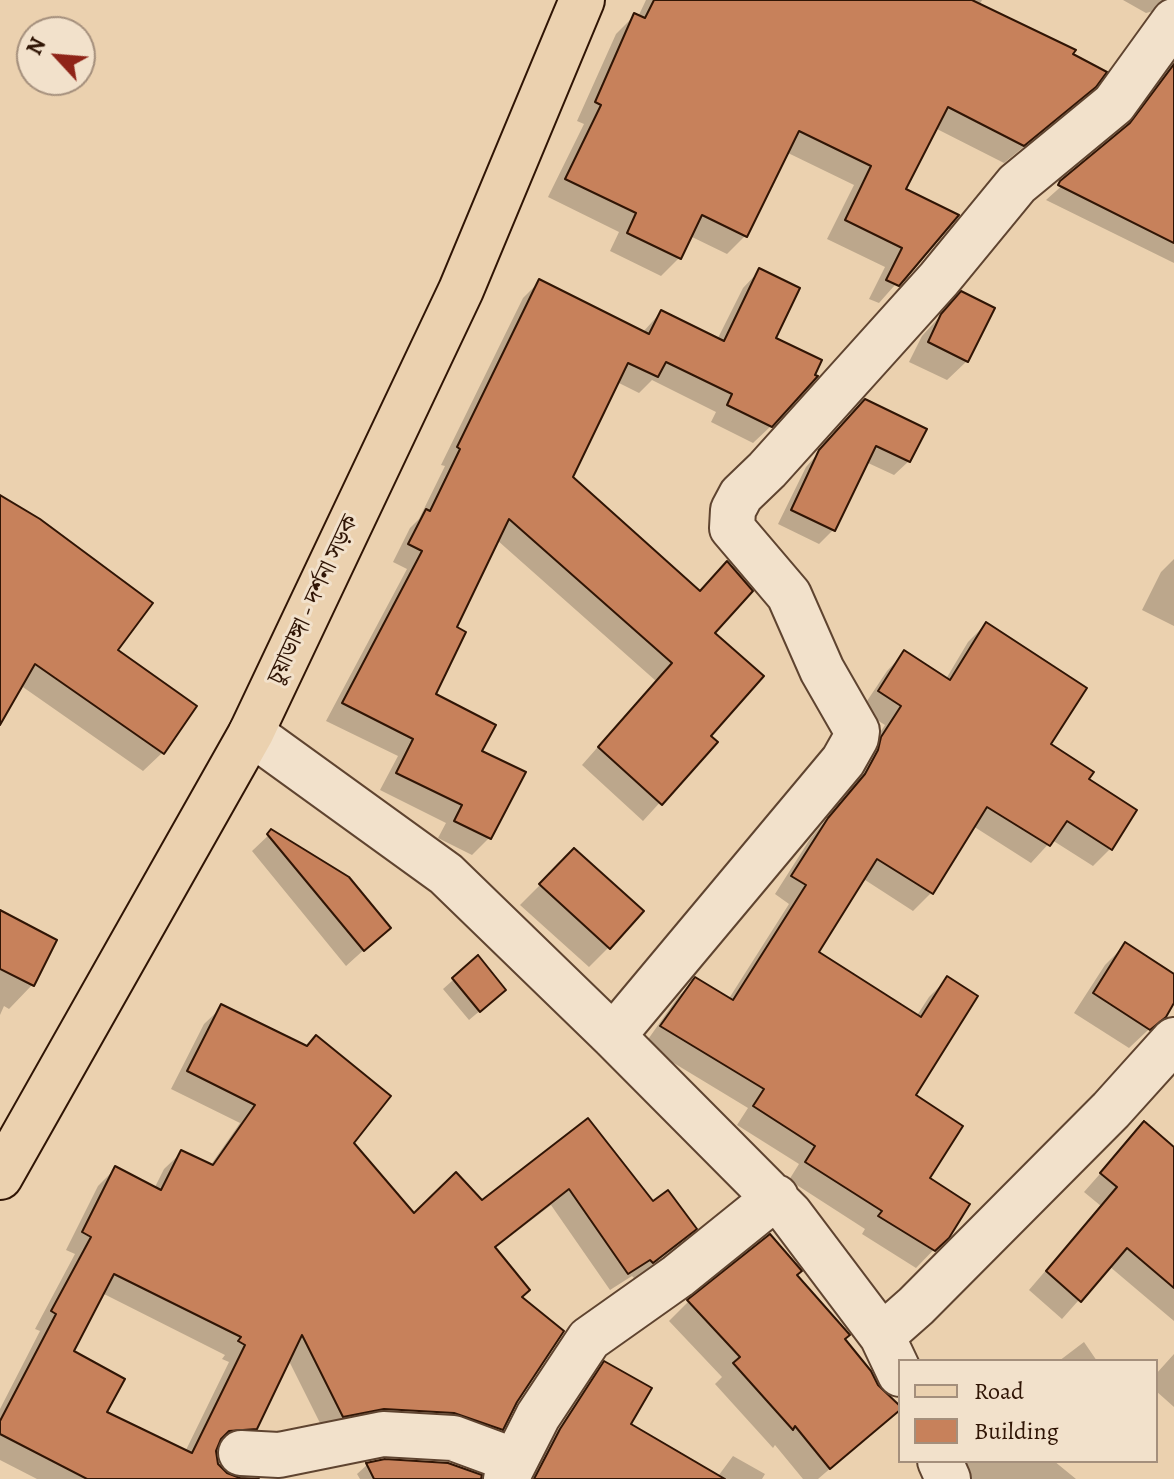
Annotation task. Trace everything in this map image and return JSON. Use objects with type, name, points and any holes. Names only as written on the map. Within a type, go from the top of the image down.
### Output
[{"type":"main road","name":"চুয়াডাঙ্গা - দর্শনা সড়ক","points":[[0,1177],[251,733],[461,290],[582,0]]},
{"type":"street","points":[[613,1036],[843,761],[856,738],[857,731],[822,670],[789,595],[732,528],[733,510],[741,495],[939,279],[1017,184],[1114,104],[1174,21]]},
{"type":"street","points":[[251,733],[446,874],[613,1036],[776,1197],[891,1355],[916,1306],[1100,1121],[1174,1040]]},
{"type":"street","points":[[241,1453],[279,1455],[383,1434],[453,1438],[511,1470],[538,1416],[589,1339],[678,1276],[776,1197]]},
{"type":"building","points":[[654,0],[972,0],[1076,50],[1073,54],[1107,72],[1096,87],[1024,146],[948,107],[906,189],[959,215],[899,286],[886,280],[902,248],[845,220],[871,166],[799,131],[747,237],[702,215],[681,259],[627,233],[636,213],[565,179],[601,105],[595,102],[634,13],[645,18]]},
{"type":"building","points":[[1174,64],[1174,243],[1058,185],[1130,123]]},
{"type":"building","points":[[759,268],[800,288],[776,338],[822,360],[815,375],[818,376],[772,427],[727,405],[732,394],[666,362],[658,377],[628,363],[573,477],[700,591],[727,561],[753,591],[715,633],[764,676],[711,736],[718,742],[662,805],[598,747],[672,663],[509,519],[457,627],[466,632],[436,694],[496,725],[482,751],[526,772],[491,839],[454,821],[462,805],[396,773],[413,739],[342,703],[422,551],[408,544],[426,509],[430,511],[460,449],[457,447],[539,279],[649,334],[661,310],[724,341]]},
{"type":"building","points":[[961,291],[995,308],[968,362],[928,342],[941,314]]},
{"type":"building","points":[[865,399],[927,429],[910,462],[876,446],[835,531],[791,510],[819,450]]},
{"type":"building","points":[[0,495],[40,519],[153,603],[118,650],[197,706],[164,754],[35,664],[0,725]]},
{"type":"building","points":[[986,622],[1087,688],[1051,744],[1094,772],[1089,779],[1137,810],[1112,850],[1067,821],[1050,846],[987,807],[933,894],[877,859],[819,952],[921,1017],[947,976],[978,996],[916,1095],[963,1126],[930,1178],[970,1204],[949,1238],[935,1251],[878,1216],[882,1211],[805,1162],[815,1146],[753,1106],[764,1089],[660,1026],[695,977],[733,1000],[806,885],[791,876],[828,818],[865,774],[878,750],[881,737],[901,706],[878,691],[904,650],[950,680]]},
{"type":"building","points":[[271,829],[349,877],[391,928],[364,951],[267,834]]},
{"type":"building","points":[[574,848],[644,911],[610,949],[539,884]]},
{"type":"building","points":[[0,910],[57,940],[34,986],[0,969]]},
{"type":"building","points":[[1125,942],[1174,974],[1174,1003],[1166,1017],[1150,1030],[1093,993]]},
{"type":"building","points":[[478,955],[506,990],[480,1012],[452,978]]},
{"type":"building","points":[[221,1004],[307,1046],[316,1035],[391,1096],[354,1143],[414,1213],[456,1172],[482,1200],[588,1118],[653,1201],[668,1190],[697,1229],[653,1263],[650,1260],[628,1274],[569,1189],[495,1247],[530,1290],[522,1297],[564,1331],[517,1402],[503,1430],[454,1413],[384,1409],[343,1417],[302,1335],[257,1429],[229,1431],[216,1451],[218,1464],[227,1473],[240,1478],[259,1479],[87,1479],[0,1434],[0,1421],[56,1314],[51,1311],[91,1237],[82,1232],[115,1166],[161,1190],[181,1150],[213,1165],[255,1105],[187,1071]],"holes":[[[114,1274],[241,1337],[238,1341],[245,1345],[192,1453],[107,1412],[125,1379],[74,1351]]]},
{"type":"building","points":[[1144,1121],[1174,1147],[1174,1288],[1127,1248],[1081,1302],[1046,1271],[1117,1187],[1100,1173]]},
{"type":"building","points":[[770,1234],[802,1271],[797,1275],[850,1335],[845,1339],[871,1371],[878,1385],[898,1404],[898,1412],[830,1469],[795,1426],[793,1430],[733,1363],[740,1357],[687,1300]]},
{"type":"building","points":[[604,1361],[652,1388],[631,1424],[725,1479],[534,1479],[560,1429]]},
{"type":"building","points":[[385,1459],[448,1463],[482,1475],[481,1479],[374,1479],[366,1463]]}]
